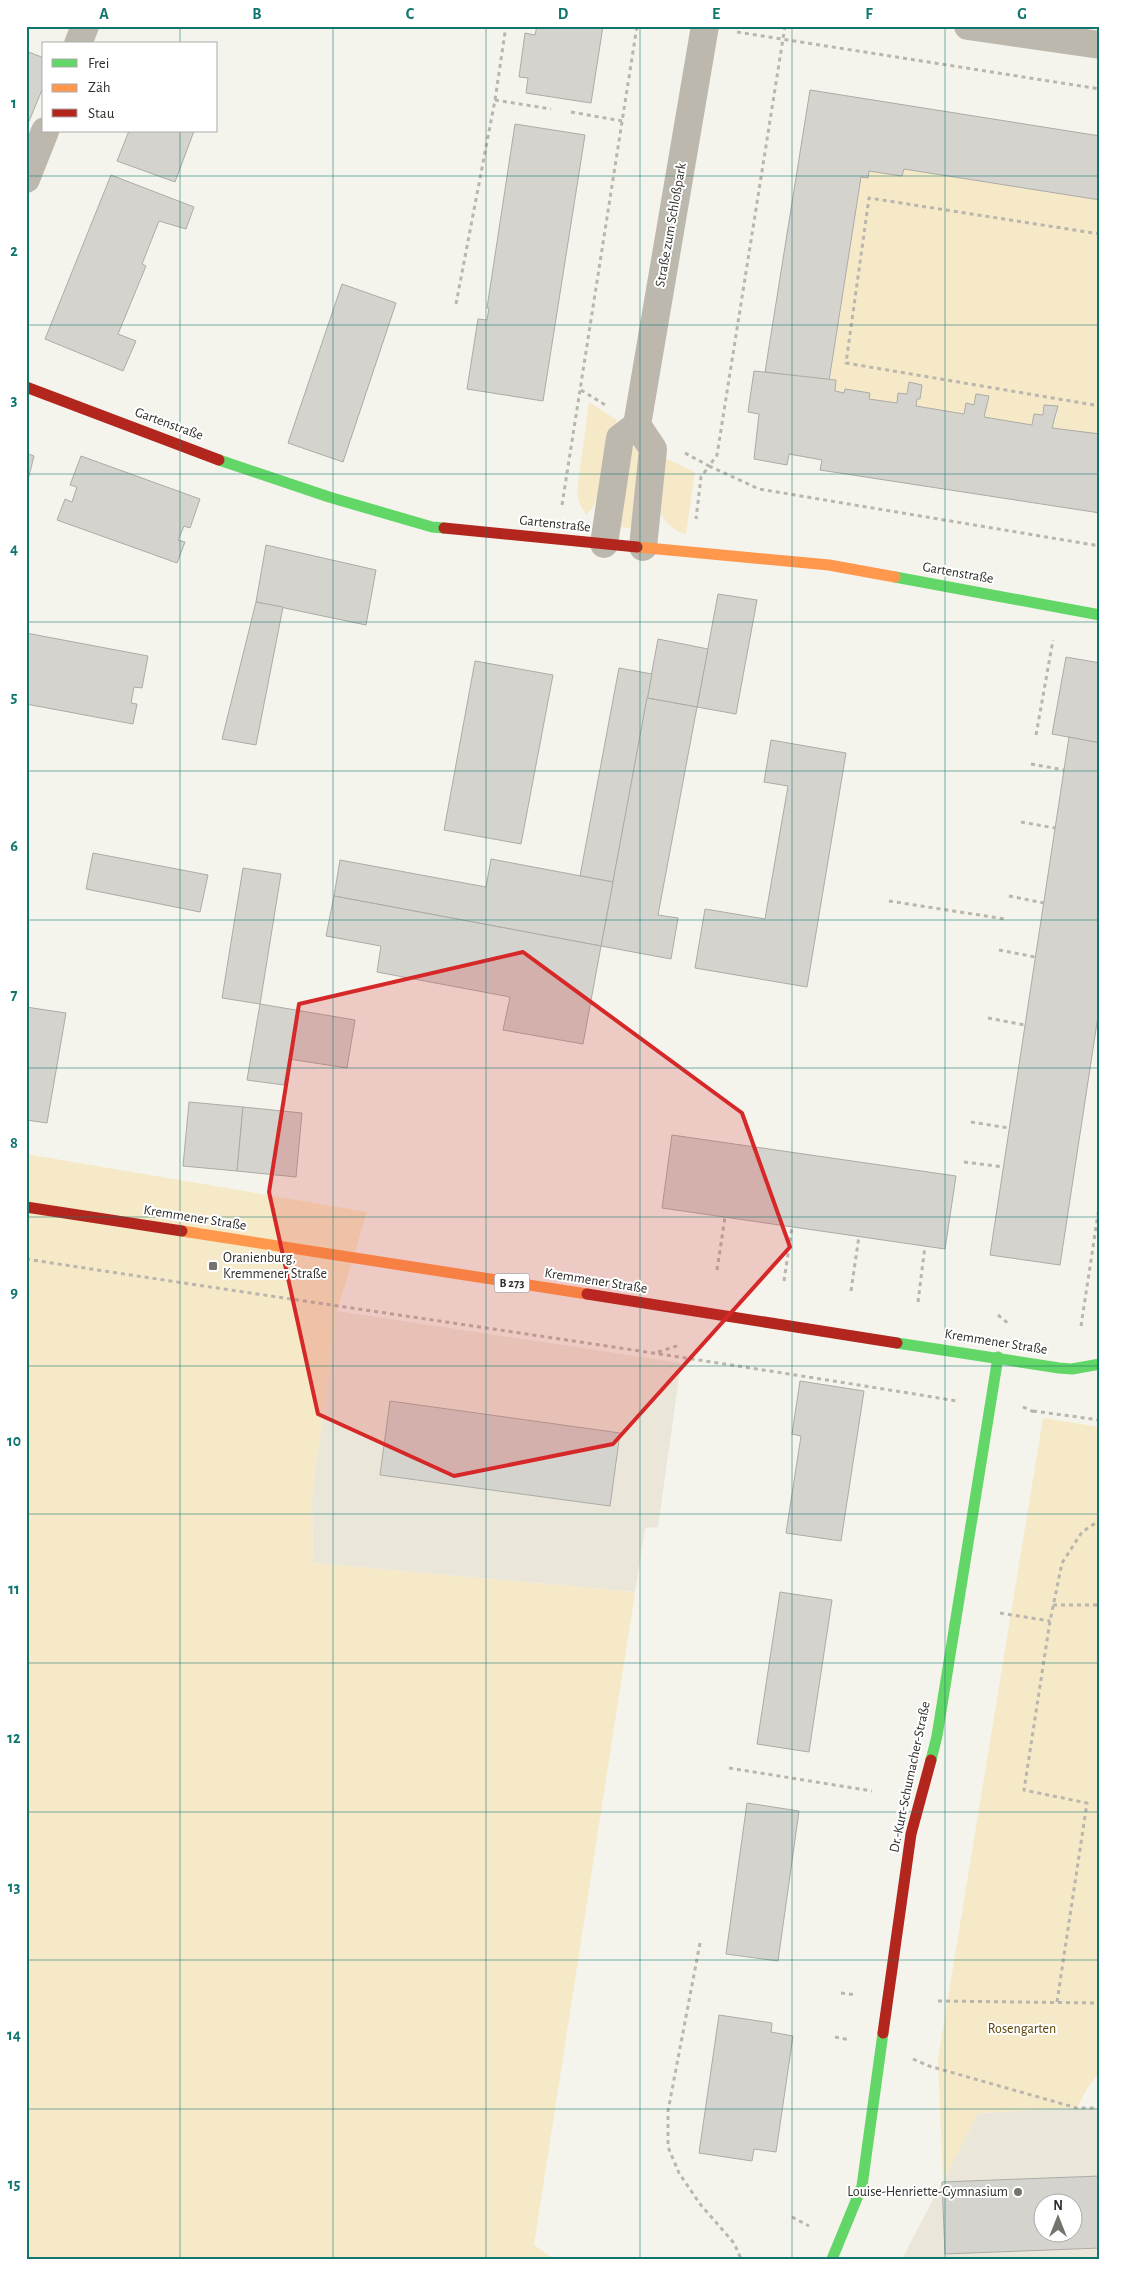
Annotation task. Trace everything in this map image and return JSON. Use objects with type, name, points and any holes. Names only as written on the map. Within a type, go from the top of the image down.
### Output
[{"type":"street","points":[[79,42],[85,26]]},
{"type":"street","points":[[968,26],[1100,46]]},
{"type":"street","name":"Straße zum Schloßpark","points":[[637,425],[705,27]]},
{"type":"street","points":[[26,179],[45,132]]},
{"type":"street","name":"Gartenstraße","points":[[26,387],[248,470],[376,513],[432,526],[556,540],[829,565],[1100,615]]},
{"type":"street","points":[[604,544],[620,438],[637,425],[653,449],[643,547]]},
{"type":"street","name":"Kremmener Straße","points":[[26,1207],[663,1307],[998,1357],[1072,1369],[1086,1376]]},
{"type":"street","name":"Dr.-Kurt-Schumacher-Straße","points":[[832,2259],[862,2186],[911,1834],[936,1736],[998,1357]]},
{"type":"street","name":"Kremmener Straße","points":[[1072,1369],[1100,1364]]},
{"type":"path","points":[[456,304],[495,100],[506,26]]},
{"type":"path","points":[[556,540],[637,26]]},
{"type":"path","points":[[693,552],[701,477],[717,455],[785,26]]},
{"type":"path","points":[[705,27],[1100,89]]},
{"type":"path","points":[[495,100],[552,109]]},
{"type":"path","points":[[571,112],[622,121]]},
{"type":"path","points":[[1100,234],[869,198],[846,363],[1100,406]]},
{"type":"path","points":[[710,466],[759,489],[1100,546]]},
{"type":"path","points":[[1036,735],[1060,607]]},
{"type":"path","points":[[1031,764],[1064,770]]},
{"type":"path","points":[[1021,822],[1055,828]]},
{"type":"path","points":[[1009,896],[1044,903]]},
{"type":"path","points":[[889,901],[1005,919]]},
{"type":"path","points":[[1000,950],[1035,957]]},
{"type":"path","points":[[988,1018],[1025,1025]]},
{"type":"path","points":[[971,1122],[1009,1128]]},
{"type":"path","points":[[964,1162],[1004,1167]]},
{"type":"path","points":[[1081,1326],[1100,1201]]},
{"type":"path","points":[[717,1270],[725,1217]]},
{"type":"path","points":[[784,1281],[792,1227]]},
{"type":"path","points":[[851,1291],[859,1236]]},
{"type":"path","points":[[918,1302],[925,1246]]},
{"type":"path","points":[[26,1259],[358,1310],[656,1352],[962,1401]]},
{"type":"path","points":[[1034,1412],[1100,1420]]},
{"type":"path","points":[[1057,2002],[1086,1804],[1024,1790],[1050,1621],[1062,1563],[1082,1532],[1100,1520]]},
{"type":"path","points":[[1053,1605],[1100,1605]]},
{"type":"path","points":[[1000,1613],[1050,1621]]},
{"type":"path","points":[[729,1768],[872,1792]]},
{"type":"path","points":[[700,1943],[668,2111],[668,2147],[679,2173],[700,2204],[734,2243],[741,2259]]},
{"type":"path","points":[[938,2001],[1100,2002]]},
{"type":"path","points":[[835,2037],[882,2046],[934,2067],[1077,2108],[1100,2108]]},
{"type":"highlighted area","points":[[523,952],[742,1113],[790,1247],[613,1444],[454,1476],[318,1414],[269,1192],[299,1004]]},
{"type":"shaded area","points":[[337,1311],[681,1363],[658,1527],[645,1528],[635,1592],[313,1563],[312,1496]]},
{"type":"shaded area","name":"Louise-Henriette-Gymnasium","points":[[1100,2108],[1100,2259],[902,2259],[978,2113]]},
{"type":"green space","points":[[904,169],[1100,200],[1100,435],[1052,428],[1054,421],[1056,421],[1058,406],[1044,405],[1043,415],[1034,414],[1032,425],[984,417],[989,396],[976,394],[974,405],[966,404],[964,414],[916,406],[917,399],[920,399],[922,385],[909,383],[907,394],[898,393],[897,403],[869,399],[870,393],[845,389],[844,393],[835,391],[836,381],[830,380],[861,177],[869,171],[902,176]]},
{"type":"green space","points":[[589,402],[617,420],[602,484],[593,507],[586,515],[579,502],[577,492]]},
{"type":"green space","points":[[640,440],[633,525],[629,528],[620,527],[627,446]]},
{"type":"green space","points":[[665,458],[695,472],[686,534],[681,533],[668,524],[659,509],[658,493]]},
{"type":"green space","points":[[26,1154],[367,1212],[337,1311],[312,1496],[313,1563],[635,1592],[534,2245],[554,2259],[26,2259]]},
{"type":"green space","name":"Rosengarten","points":[[1043,1418],[1100,1427],[1100,2072],[1088,2087],[1077,2108],[978,2113],[943,2181],[938,2059]]},
{"type":"building","points":[[537,26],[603,26],[591,103],[526,93],[528,78],[519,77],[525,33],[535,35]]},
{"type":"building","points":[[26,51],[42,57],[42,90],[27,126]]},
{"type":"building","points":[[810,90],[1100,136],[1100,200],[904,169],[902,176],[869,171],[868,178],[861,177],[829,381],[765,372]]},
{"type":"building","points":[[515,124],[585,135],[543,401],[467,389],[478,319],[487,320],[489,308],[487,308]]},
{"type":"building","points":[[129,132],[194,132],[175,182],[117,161]]},
{"type":"building","points":[[111,175],[194,207],[186,229],[159,221],[142,264],[146,266],[118,334],[136,341],[123,371],[45,339]]},
{"type":"building","points":[[342,284],[396,303],[343,462],[288,443]]},
{"type":"building","points":[[754,371],[836,380],[835,391],[844,393],[845,389],[870,393],[869,399],[897,403],[898,393],[907,394],[909,382],[922,385],[920,399],[917,399],[916,406],[964,414],[966,403],[974,405],[976,394],[989,396],[984,417],[1032,425],[1034,414],[1043,415],[1044,405],[1058,406],[1052,428],[1100,434],[1100,513],[820,470],[822,460],[789,454],[787,465],[754,459],[759,414],[748,412]]},
{"type":"building","points":[[26,453],[34,456],[26,488]]},
{"type":"building","points":[[81,456],[200,499],[190,528],[184,526],[178,540],[185,542],[177,563],[57,520],[65,499],[72,502],[77,487],[70,485]]},
{"type":"building","points":[[266,545],[376,570],[366,625],[256,602]]},
{"type":"building","points":[[718,594],[757,600],[736,714],[697,707]]},
{"type":"building","points":[[256,602],[283,607],[256,745],[222,739]]},
{"type":"building","points":[[26,633],[148,656],[142,688],[134,687],[131,703],[137,704],[133,724],[26,704]]},
{"type":"building","points":[[658,639],[708,649],[697,707],[647,698]]},
{"type":"building","points":[[1066,657],[1100,663],[1100,743],[1052,734]]},
{"type":"building","points":[[475,661],[553,675],[521,844],[444,830]]},
{"type":"building","points":[[619,668],[652,674],[613,882],[580,876]]},
{"type":"building","points":[[647,698],[697,707],[658,915],[678,918],[671,959],[601,946]]},
{"type":"building","points":[[1069,737],[1100,743],[1100,1003],[1060,1265],[990,1255]]},
{"type":"building","points":[[771,740],[846,753],[807,987],[695,968],[705,909],[765,919],[788,786],[764,782]]},
{"type":"building","points":[[93,853],[208,875],[200,912],[86,889]]},
{"type":"building","points":[[491,859],[613,882],[601,946],[334,896],[340,860],[486,887]]},
{"type":"building","points":[[243,868],[281,874],[260,1004],[222,998]]},
{"type":"building","points":[[334,896],[601,946],[583,1044],[503,1030],[510,997],[377,972],[381,946],[326,936]]},
{"type":"building","points":[[260,1004],[355,1020],[347,1068],[289,1059],[284,1085],[247,1080]]},
{"type":"building","points":[[26,1007],[66,1013],[47,1123],[26,1120]]},
{"type":"building","points":[[189,1102],[243,1107],[237,1171],[183,1166]]},
{"type":"building","points":[[243,1107],[302,1113],[296,1177],[237,1171]]},
{"type":"building","points":[[672,1135],[956,1176],[945,1249],[662,1208]]},
{"type":"building","points":[[800,1381],[864,1391],[841,1541],[786,1533],[801,1436],[792,1434]]},
{"type":"building","points":[[390,1401],[620,1433],[610,1506],[380,1475]]},
{"type":"building","points":[[780,1592],[832,1600],[809,1752],[757,1744]]},
{"type":"building","points":[[747,1803],[799,1811],[778,1961],[726,1954]]},
{"type":"building","points":[[719,2015],[772,2023],[771,2032],[793,2036],[776,2152],[754,2149],[752,2161],[699,2153]]},
{"type":"building","points":[[1100,2176],[1100,2248],[945,2254],[942,2182]]},
{"type":"traffic: fast","points":[[219,460],[329,497],[432,527],[444,528]]},
{"type":"traffic: fast","points":[[895,577],[1100,615]]},
{"type":"traffic: fast","points":[[897,1343],[1059,1368],[1072,1369],[1100,1364]]},
{"type":"traffic: fast","points":[[931,1760],[937,1736],[998,1357]]},
{"type":"traffic: fast","points":[[832,2259],[862,2186],[883,2033]]},
{"type":"traffic: slow","points":[[637,547],[829,565],[895,577]]},
{"type":"traffic: slow","points":[[182,1231],[587,1294]]},
{"type":"traffic: jam","points":[[26,387],[219,460]]},
{"type":"traffic: jam","points":[[444,528],[637,547]]},
{"type":"traffic: jam","points":[[26,1207],[182,1231]]},
{"type":"traffic: jam","points":[[587,1294],[897,1343]]},
{"type":"traffic: jam","points":[[883,2033],[911,1834],[931,1760]]},
{"type":"place","name":"Oranienburg, Kremmener Straße","points":[[213,1266]]},
{"type":"place","name":"Louise-Henriette-Gymnasium","points":[[1018,2192]]}]
